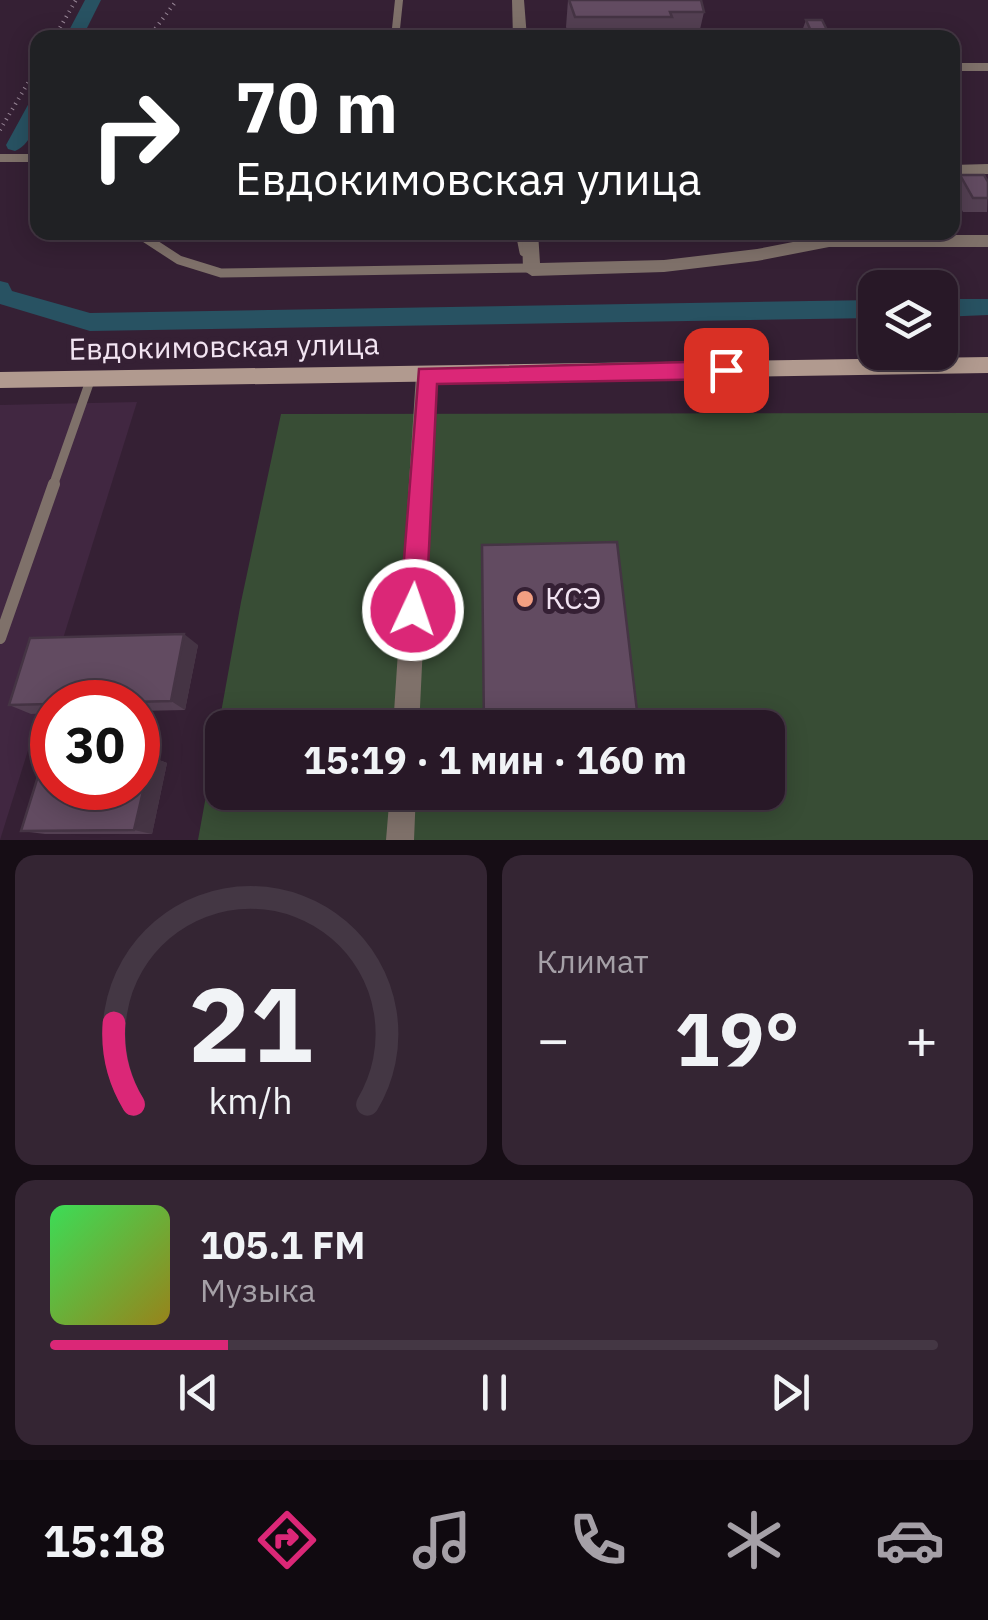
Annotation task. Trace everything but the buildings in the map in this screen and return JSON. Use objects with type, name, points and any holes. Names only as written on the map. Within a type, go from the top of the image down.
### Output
[{"type":"main road","name":"Евдокимовская улица","points":[[0,380],[988,365]]},
{"type":"street","points":[[518,0],[520,30]]},
{"type":"street","points":[[960,170],[988,170]]},
{"type":"street","points":[[530,240],[532,270],[664,266],[757,255],[815,240]]},
{"type":"street","points":[[948,240],[988,241]]},
{"type":"street","points":[[407,710],[426,376]]},
{"type":"street","points":[[400,840],[402,810]]},
{"type":"lane","points":[[397,30],[400,0]]},
{"type":"lane","points":[[960,68],[988,67]]},
{"type":"lane","points":[[0,158],[30,158]]},
{"type":"lane","points":[[148,240],[179,260],[222,273],[532,270],[523,240]]},
{"type":"lane","points":[[0,638],[91,378]]},
{"type":"path","points":[[59,30],[76,0]]},
{"type":"path","points":[[154,30],[177,0]]},
{"type":"path","points":[[0,130],[30,79]]},
{"type":"shaded area","points":[[137,402],[50,680],[30,680],[30,744],[0,840],[0,405]]},
{"type":"green space","points":[[988,413],[988,840],[198,840],[205,801],[205,810],[785,810],[785,710],[221,710],[281,414]]},
{"type":"waterway","points":[[77,30],[93,0]]},
{"type":"waterway","points":[[15,145],[30,118]]},
{"type":"waterway","points":[[0,289],[4,297],[90,322],[858,309]]},
{"type":"waterway","points":[[958,308],[988,307]]},
{"type":"place","name":"КСЭ","points":[[525,599]]},
{"type":"route","points":[[413,610],[426,376],[726,370]]}]
